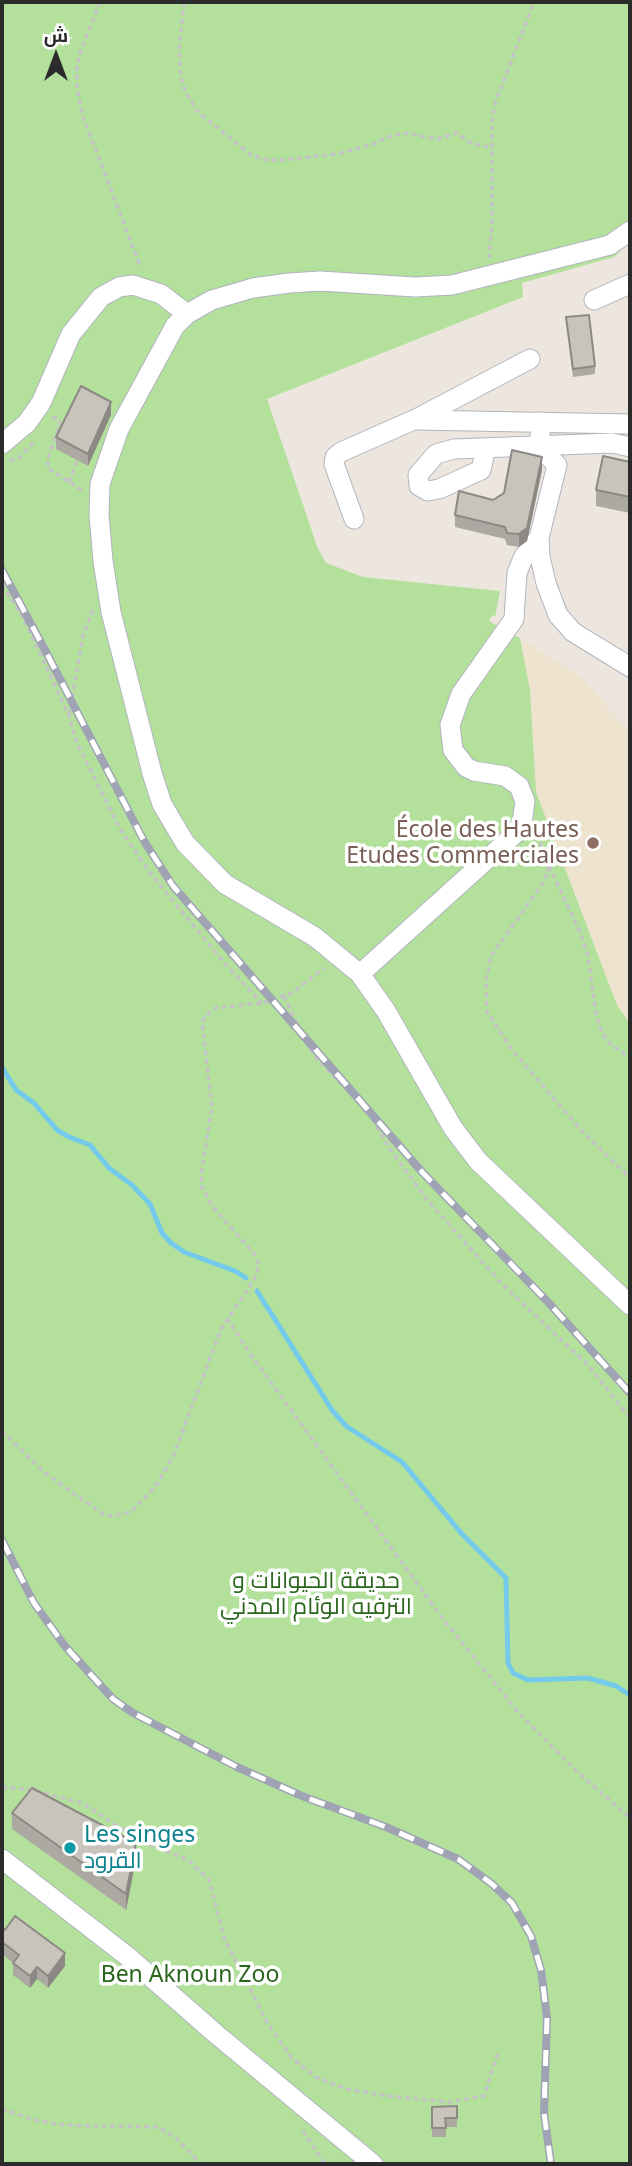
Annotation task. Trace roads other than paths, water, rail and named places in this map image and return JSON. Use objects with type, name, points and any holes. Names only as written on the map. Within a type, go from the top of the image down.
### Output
[{"type":"street","points":[[630,231],[610,245],[452,285],[415,287],[320,281],[253,288],[212,300],[187,314],[175,326],[119,429],[104,469],[99,501],[103,561],[111,612],[152,773],[162,804],[175,826],[201,861],[225,884],[285,918],[339,955],[360,974],[386,1011],[453,1128],[478,1161],[630,1305]]},
{"type":"street","points":[[594,300],[630,284]]},
{"type":"street","points":[[2,444],[27,424],[41,403],[71,334],[101,297],[119,287],[133,285],[147,288],[169,299],[187,314]]},
{"type":"street","points":[[354,519],[334,464],[335,457],[416,419],[530,359]]},
{"type":"street","points":[[416,419],[630,424]]},
{"type":"street","points":[[541,422],[539,447],[557,465],[539,538],[546,583],[558,615],[573,632],[630,667]]},
{"type":"street","points":[[486,448],[612,443],[630,447]]},
{"type":"street","points":[[360,974],[516,832],[522,823],[525,809],[519,786],[505,776],[466,767],[453,750],[450,725],[461,694],[514,619],[517,573],[524,556],[539,538]]},
{"type":"street","points":[[2,1859],[127,1956],[373,2164]]},
{"type":"waterway","points":[[2,1067],[16,1090],[34,1103],[57,1130],[90,1145],[109,1168],[132,1185],[150,1204],[162,1233],[171,1243],[184,1252],[235,1271],[246,1278]]},
{"type":"waterway","points":[[257,1291],[332,1410],[346,1426],[402,1462],[462,1534],[506,1578],[508,1663],[513,1673],[528,1680],[588,1678],[616,1686],[630,1695]]},
{"type":"railway","points":[[2,570],[144,841],[173,886],[423,1173],[547,1301],[630,1393]]},
{"type":"railway","points":[[2,1540],[34,1603],[64,1645],[113,1699],[133,1713],[237,1767],[458,1859],[512,1903],[531,1936],[541,1970],[547,2018],[544,2113],[551,2164]]},
{"type":"place","name":"École des Hautes Etudes Commerciales","points":[[593,843]]},
{"type":"place","name":"Les singes القرود","points":[[70,1848]]},
{"type":"park label","name":"حديقة الحيوانات و الترفيه الوئام المدني","points":[[316,1594]]},
{"type":"park label","name":"Ben Aknoun Zoo","points":[[190,1975]]}]
